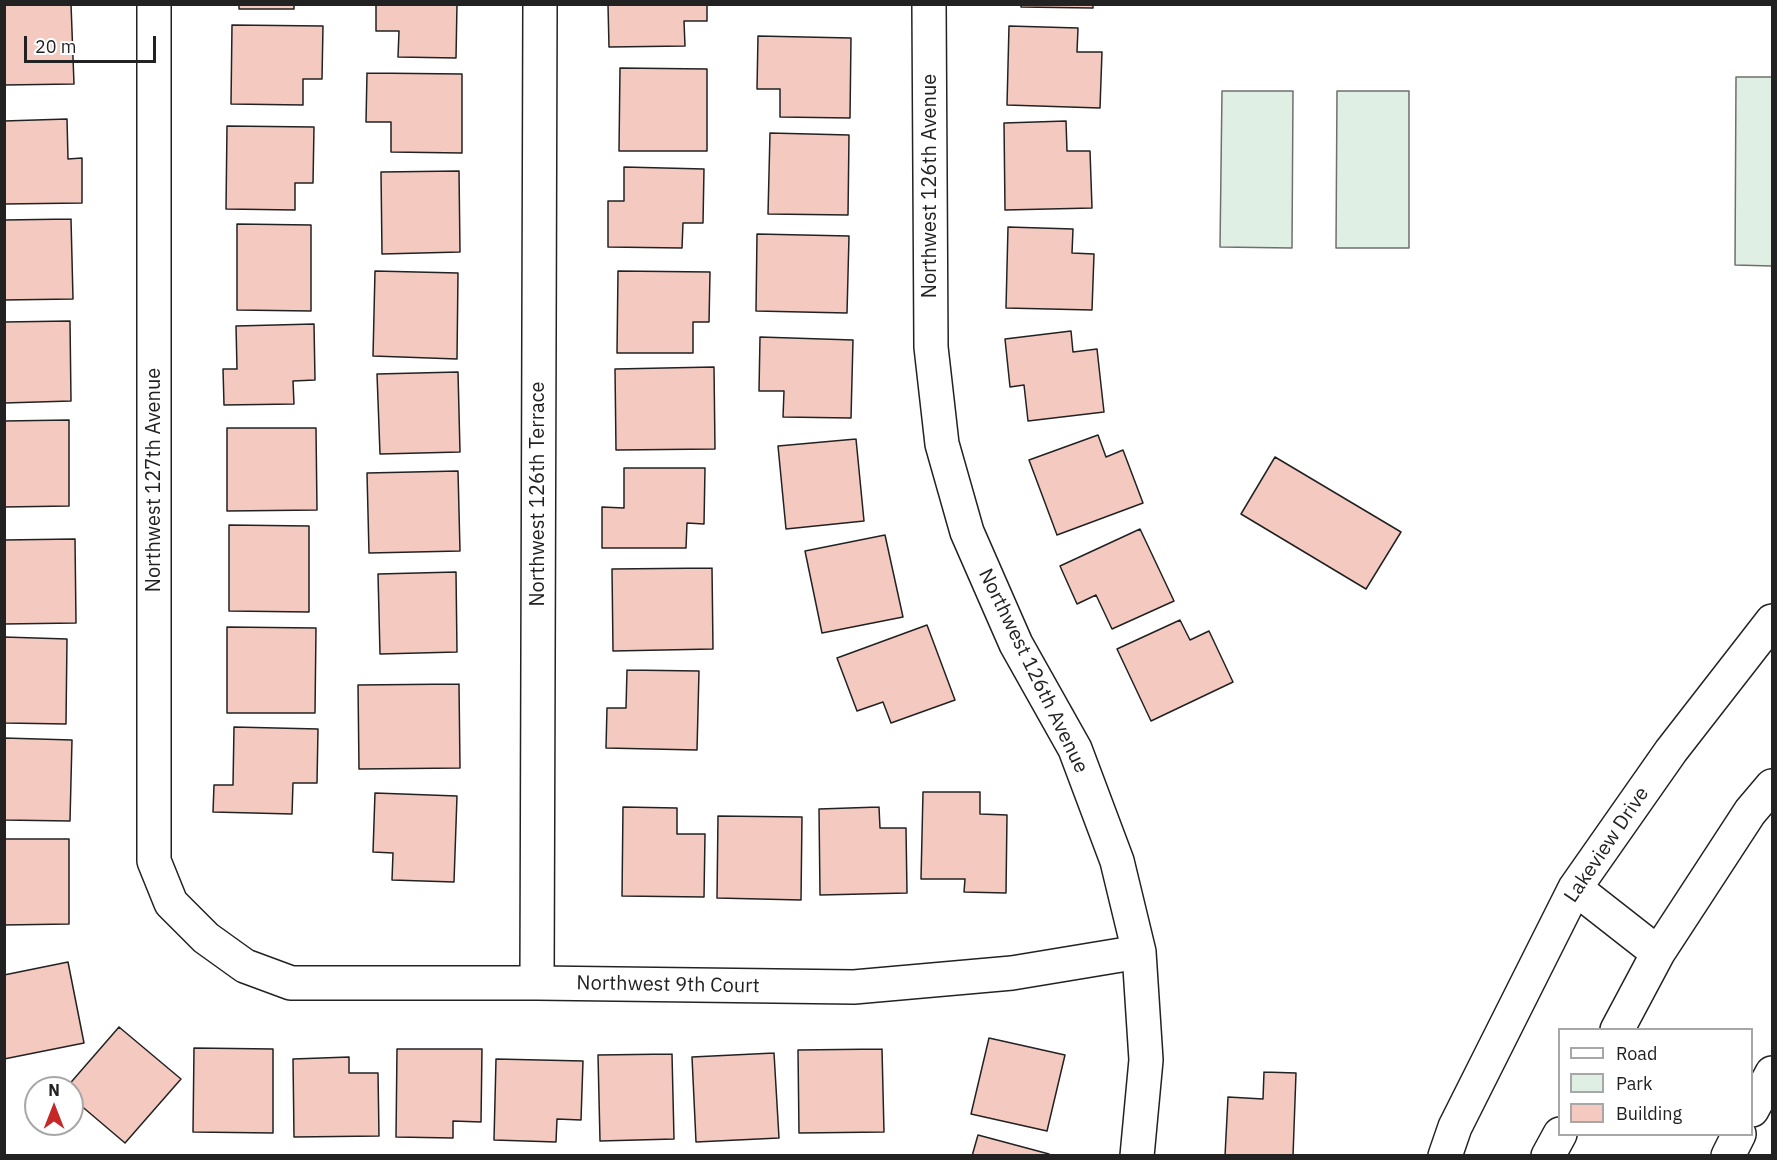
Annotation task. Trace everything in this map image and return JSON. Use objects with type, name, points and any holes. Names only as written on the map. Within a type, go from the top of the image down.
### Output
[{"type":"street","name":"Northwest 127th Avenue","points":[[154,4],[154,861],[171,903],[206,938]]},
{"type":"street","name":"Northwest 126th Terrace","points":[[537,983],[540,4]]},
{"type":"street","name":"Northwest 126th Avenue","points":[[929,4],[931,347],[942,444],[966,532],[1016,644],[1075,749],[1117,861],[1139,952],[1146,1060],[1137,1155]]},
{"type":"street","name":"Lakeview Drive","points":[[1445,1155],[1455,1127],[1575,888],[1671,751],[1773,621]]},
{"type":"street","points":[[1618,1028],[1658,953],[1750,812],[1773,786]]},
{"type":"street","points":[[1575,888],[1658,953]]},
{"type":"street","name":"Northwest 9th Court","points":[[206,938],[245,966],[291,983],[854,987],[1012,973],[1139,952]]},
{"type":"street","points":[[1753,1108],[1773,1073]]},
{"type":"street","points":[[1548,1155],[1559,1136]]},
{"type":"street","points":[[1728,1155],[1738,1136]]},
{"type":"green space","points":[[1736,77],[1772,77],[1772,266],[1735,265]]},
{"type":"green space","points":[[1222,91],[1293,91],[1292,248],[1220,247]]},
{"type":"green space","points":[[1337,91],[1409,91],[1409,248],[1336,248]]},
{"type":"building","points":[[4,4],[71,4],[74,84],[4,85]]},
{"type":"building","points":[[239,4],[294,4],[294,9],[239,9]]},
{"type":"building","points":[[376,4],[457,4],[456,58],[398,57],[399,31],[376,31]]},
{"type":"building","points":[[707,4],[707,21],[684,21],[685,46],[609,47],[608,5]]},
{"type":"building","points":[[1021,4],[1093,4],[1093,8],[1021,7]]},
{"type":"building","points":[[232,25],[323,26],[322,79],[303,79],[303,105],[231,104]]},
{"type":"building","points":[[1009,26],[1078,28],[1077,52],[1102,52],[1100,108],[1007,105]]},
{"type":"building","points":[[758,36],[851,38],[850,118],[780,117],[780,89],[757,89]]},
{"type":"building","points":[[620,68],[707,69],[707,151],[619,151]]},
{"type":"building","points":[[367,73],[462,74],[462,153],[391,152],[391,122],[366,122]]},
{"type":"building","points":[[67,119],[68,159],[82,158],[82,203],[4,204],[4,121]]},
{"type":"building","points":[[1066,121],[1067,151],[1090,151],[1092,208],[1005,210],[1004,123]]},
{"type":"building","points":[[227,126],[314,127],[313,183],[295,183],[295,210],[226,209]]},
{"type":"building","points":[[770,133],[849,135],[848,215],[768,214]]},
{"type":"building","points":[[624,167],[704,169],[703,223],[683,223],[682,248],[608,247],[608,201],[624,201]]},
{"type":"building","points":[[459,171],[460,252],[382,254],[381,172]]},
{"type":"building","points":[[71,219],[73,299],[4,300],[4,220]]},
{"type":"building","points":[[237,224],[311,225],[311,311],[237,310]]},
{"type":"building","points":[[1008,227],[1073,229],[1072,253],[1094,254],[1092,310],[1006,308]]},
{"type":"building","points":[[757,234],[849,236],[847,313],[756,311]]},
{"type":"building","points":[[375,271],[458,273],[457,359],[373,356]]},
{"type":"building","points":[[618,271],[710,272],[709,322],[693,322],[693,353],[617,353]]},
{"type":"building","points":[[70,321],[71,401],[4,403],[4,322]]},
{"type":"building","points":[[314,324],[315,380],[293,381],[294,404],[224,405],[223,369],[237,369],[236,326]]},
{"type":"building","points":[[1071,331],[1073,352],[1097,349],[1104,412],[1028,421],[1024,385],[1010,387],[1005,339]]},
{"type":"building","points":[[760,337],[853,340],[851,418],[783,417],[784,391],[759,391]]},
{"type":"building","points":[[714,367],[715,449],[616,450],[615,369]]},
{"type":"building","points":[[458,372],[460,452],[380,454],[377,374]]},
{"type":"building","points":[[69,420],[69,506],[4,507],[4,421]]},
{"type":"building","points":[[227,428],[316,428],[317,510],[227,511]]},
{"type":"building","points":[[1098,435],[1106,457],[1123,450],[1143,503],[1057,535],[1029,460]]},
{"type":"building","points":[[856,439],[864,521],[786,529],[778,446]]},
{"type":"building","points":[[1275,457],[1401,532],[1366,589],[1241,514]]},
{"type":"building","points":[[624,468],[705,468],[704,524],[687,523],[686,548],[602,548],[602,507],[624,508]]},
{"type":"building","points":[[458,471],[460,551],[369,553],[367,473]]},
{"type":"building","points":[[229,525],[309,526],[309,612],[229,611]]},
{"type":"building","points":[[1140,529],[1174,601],[1112,629],[1096,595],[1077,604],[1060,566]]},
{"type":"building","points":[[885,535],[903,617],[822,633],[805,551]]},
{"type":"building","points":[[75,539],[76,623],[4,624],[4,540]]},
{"type":"building","points":[[712,568],[713,649],[613,651],[612,569]]},
{"type":"building","points":[[456,572],[457,652],[380,654],[378,574]]},
{"type":"building","points":[[1180,620],[1190,640],[1209,631],[1233,682],[1151,721],[1117,649]]},
{"type":"building","points":[[927,625],[955,700],[891,723],[883,702],[857,711],[837,658]]},
{"type":"building","points":[[227,627],[316,628],[315,713],[227,713]]},
{"type":"building","points":[[4,637],[67,639],[66,724],[5,723]]},
{"type":"building","points":[[627,670],[699,671],[697,750],[606,748],[607,708],[626,708]]},
{"type":"building","points":[[459,684],[460,768],[359,769],[358,685]]},
{"type":"building","points":[[234,727],[318,729],[317,783],[293,783],[292,814],[213,812],[214,785],[233,785]]},
{"type":"building","points":[[4,738],[72,740],[70,821],[4,820]]},
{"type":"building","points":[[923,792],[980,792],[980,814],[1007,815],[1006,893],[964,892],[965,879],[921,879]]},
{"type":"building","points":[[375,793],[457,796],[454,882],[392,880],[393,853],[373,852]]},
{"type":"building","points":[[623,807],[677,808],[677,834],[705,834],[704,897],[622,896]]},
{"type":"building","points":[[879,807],[880,828],[906,828],[907,893],[820,895],[819,809]]},
{"type":"building","points":[[718,816],[802,817],[801,900],[717,898]]},
{"type":"building","points":[[4,839],[69,839],[69,924],[4,925]]},
{"type":"building","points":[[68,962],[84,1043],[4,1059],[4,975]]},
{"type":"building","points":[[119,1027],[181,1079],[125,1143],[84,1108],[84,1076],[76,1076]]},
{"type":"building","points":[[989,1038],[1065,1055],[1047,1131],[971,1114]]},
{"type":"building","points":[[194,1048],[273,1049],[273,1133],[193,1132]]},
{"type":"building","points":[[397,1049],[482,1049],[481,1122],[453,1121],[453,1138],[396,1137]]},
{"type":"building","points":[[882,1049],[884,1132],[799,1133],[798,1050]]},
{"type":"building","points":[[774,1053],[779,1138],[696,1142],[692,1057]]},
{"type":"building","points":[[672,1054],[674,1139],[600,1141],[598,1055]]},
{"type":"building","points":[[349,1057],[349,1073],[378,1073],[379,1136],[294,1137],[293,1059]]},
{"type":"building","points":[[496,1059],[583,1061],[581,1120],[557,1119],[556,1142],[494,1140]]},
{"type":"building","points":[[1264,1072],[1296,1073],[1293,1156],[1225,1156],[1228,1097],[1263,1099]]},
{"type":"building","points":[[978,1135],[1049,1154],[1048,1156],[972,1156]]}]
